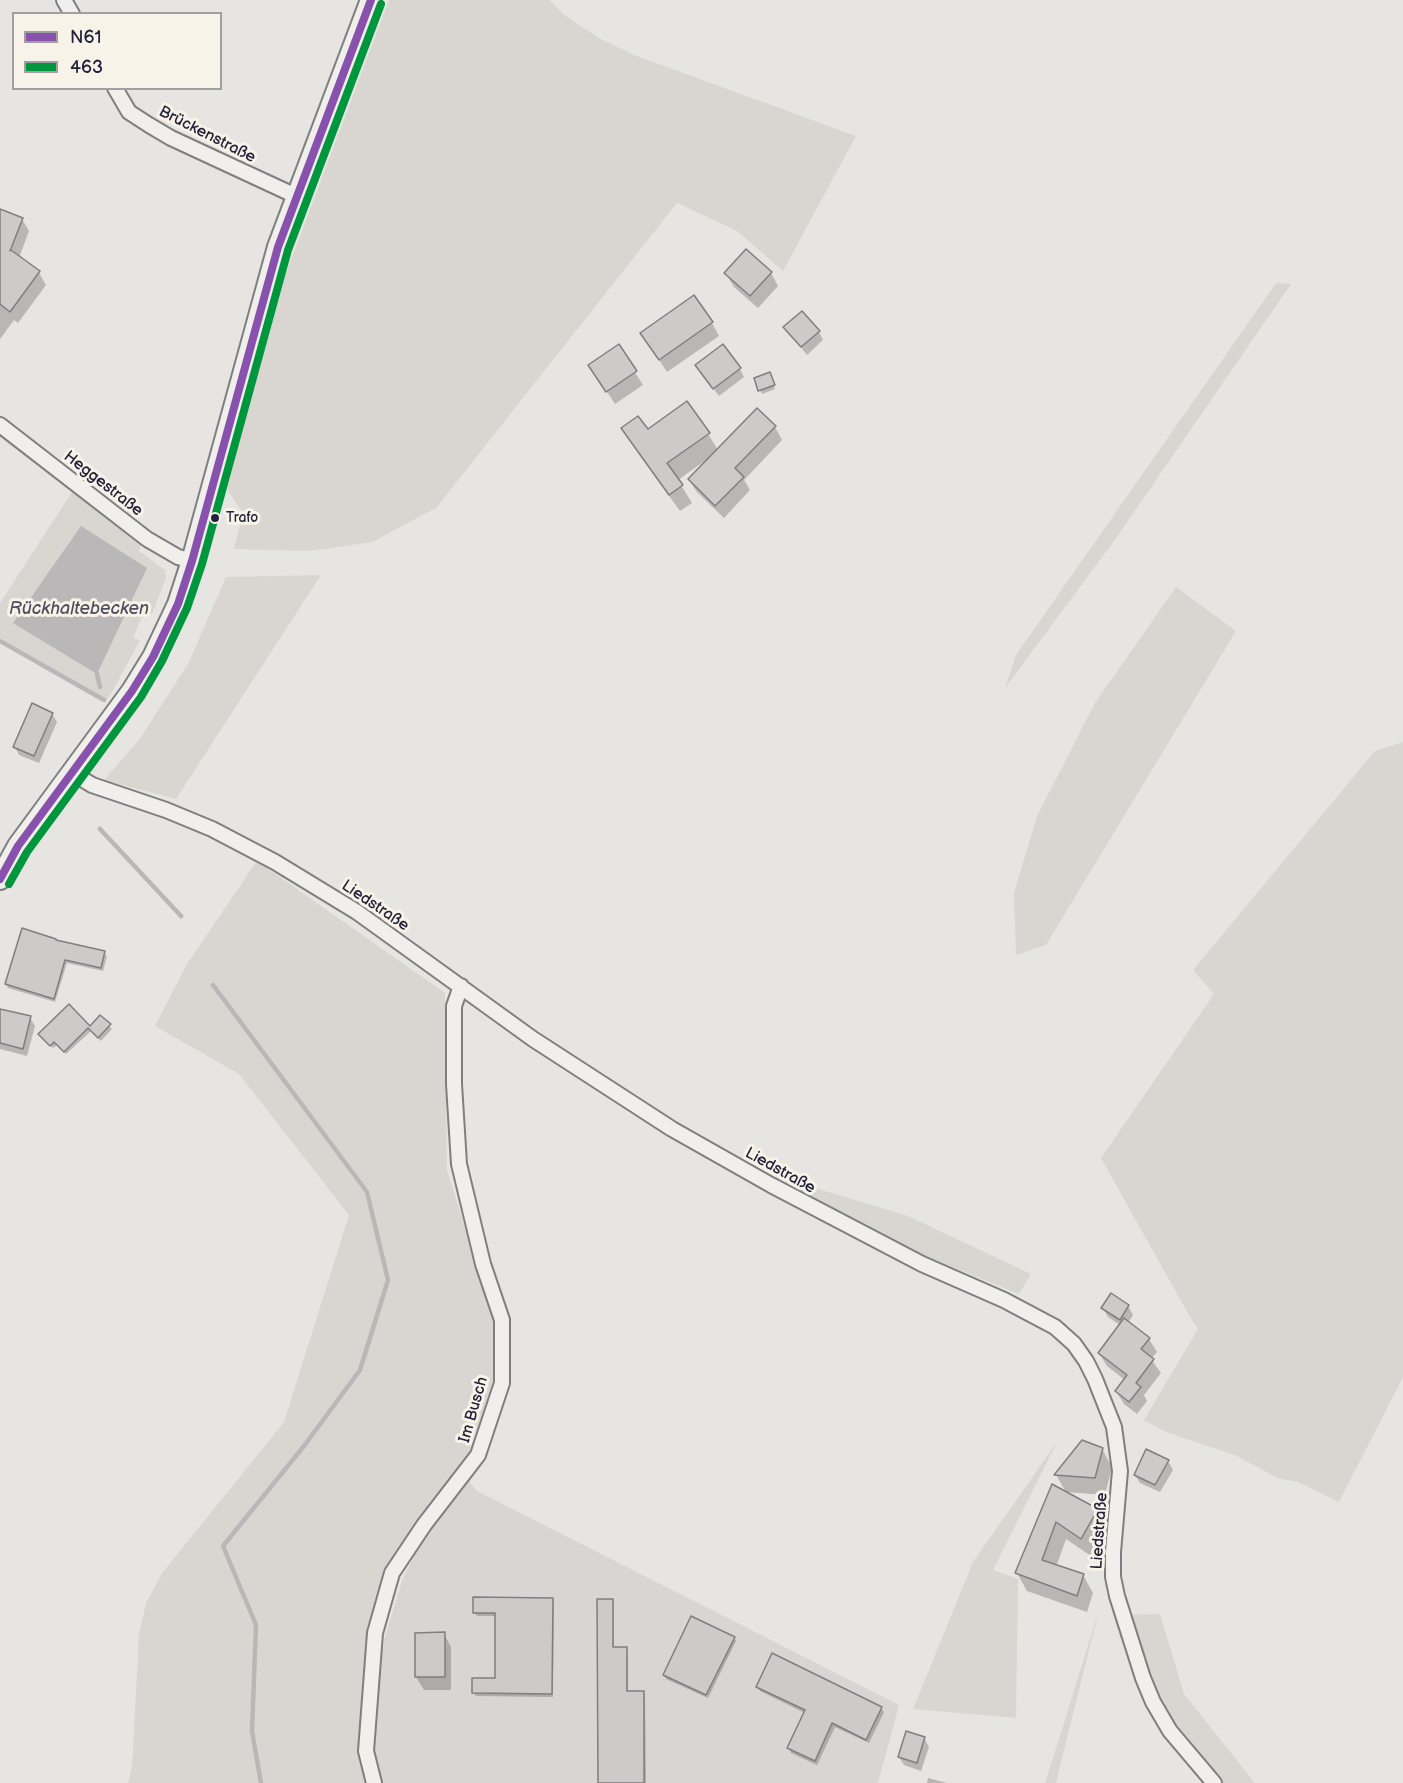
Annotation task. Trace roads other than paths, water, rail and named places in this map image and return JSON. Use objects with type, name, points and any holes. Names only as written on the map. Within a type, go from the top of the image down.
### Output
[{"type":"main road","points":[[0,879],[18,846],[70,772],[132,691],[153,657],[178,604],[192,561],[263,298],[296,196],[371,0]]},
{"type":"street","name":"Brückenstraße","points":[[116,90],[129,112],[156,129],[296,196]]},
{"type":"street","name":"Heggestraße","points":[[0,424],[147,539],[178,557],[192,561]]},
{"type":"street","name":"Liedstraße","points":[[70,772],[92,785],[166,810],[248,847],[357,912],[533,1039],[672,1129],[771,1185],[922,1264],[1034,1314],[1074,1344],[1095,1379],[1114,1427],[1120,1471],[1113,1577],[1143,1678],[1153,1702],[1170,1731],[1214,1783]]},
{"type":"street","name":"Im Busch","points":[[374,1783],[366,1751],[375,1633],[392,1573],[424,1525],[478,1455],[502,1383],[502,1320],[483,1264],[459,1164],[454,1084],[454,1006],[461,986]]},
{"type":"water","name":"Rückhaltebecken","points":[[81,526],[147,568],[97,674],[13,623]]},
{"type":"waterway","points":[[0,641],[104,700]]},
{"type":"waterway","points":[[97,674],[100,687]]},
{"type":"waterway","points":[[100,829],[181,916]]},
{"type":"waterway","points":[[213,985],[367,1192],[388,1280],[360,1370],[304,1446],[223,1546],[256,1625],[252,1731],[261,1783]]},
{"type":"place","name":"Trafo","points":[[215,518]]}]
